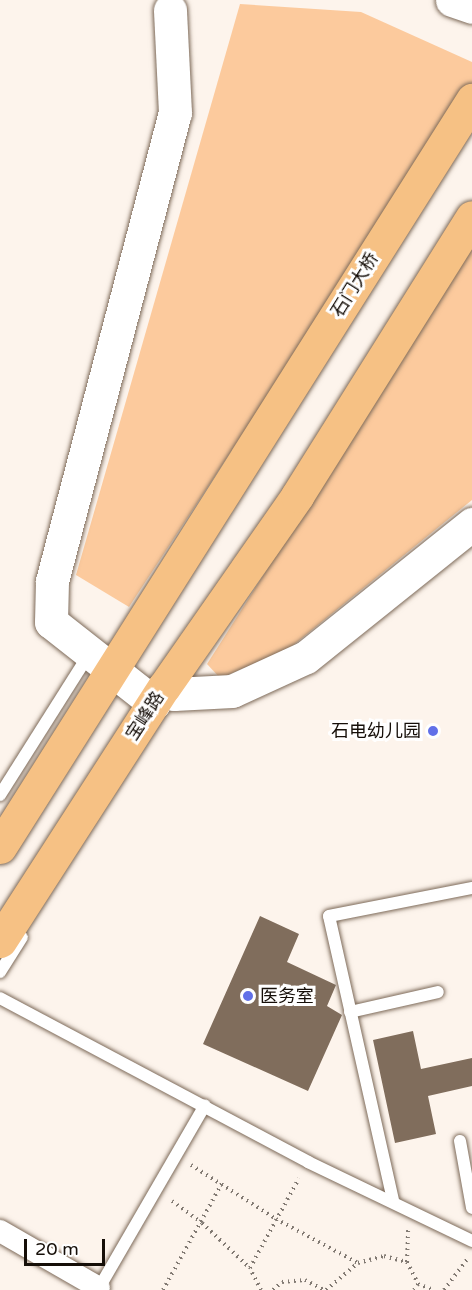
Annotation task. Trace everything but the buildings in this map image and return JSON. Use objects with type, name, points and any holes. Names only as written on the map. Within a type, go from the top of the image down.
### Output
[{"type":"main road","name":"石门大桥","points":[[102,662],[237,470],[472,100]]},
{"type":"main road","name":"宝峰路","points":[[0,941],[297,496],[472,217]]},
{"type":"main road","points":[[0,847],[102,662]]},
{"type":"street","points":[[452,0],[472,7]]},
{"type":"street","points":[[169,3],[175,113],[52,581],[51,622],[102,662],[164,695],[232,691],[306,657],[472,524]]},
{"type":"street","points":[[0,1231],[99,1288]]},
{"type":"lane","points":[[0,795],[102,662]]},
{"type":"lane","points":[[106,803],[164,695]]},
{"type":"lane","points":[[393,1200],[329,916],[472,888]]},
{"type":"lane","points":[[0,972],[31,922]]},
{"type":"lane","points":[[350,1012],[438,992]]},
{"type":"lane","points":[[0,998],[205,1105],[308,1162],[393,1200],[472,1241]]},
{"type":"lane","points":[[99,1288],[154,1188],[205,1105]]},
{"type":"lane","points":[[460,1141],[472,1208]]},
{"type":"path","points":[[176,1155],[276,1219],[358,1263]]},
{"type":"path","points":[[250,1268],[308,1162]]},
{"type":"path","points":[[163,1290],[202,1223],[222,1183]]},
{"type":"path","points":[[154,1188],[202,1223],[250,1268],[261,1290]]},
{"type":"path","points":[[415,1212],[409,1221],[407,1262],[418,1284],[434,1290]]},
{"type":"path","points":[[444,1290],[472,1253]]},
{"type":"path","points":[[273,1290],[282,1282],[305,1280],[325,1290],[358,1263],[384,1256],[407,1262]]},
{"type":"path","points":[[414,1290],[418,1284]]},
{"type":"shaded area","points":[[240,4],[361,12],[472,62],[472,84],[129,607],[76,575]]},
{"type":"shaded area","points":[[472,247],[472,500],[286,651],[220,678],[207,664]]},
{"type":"place","name":"石电幼儿园","points":[[433,731]]},
{"type":"place","name":"医务室","points":[[248,996]]}]
